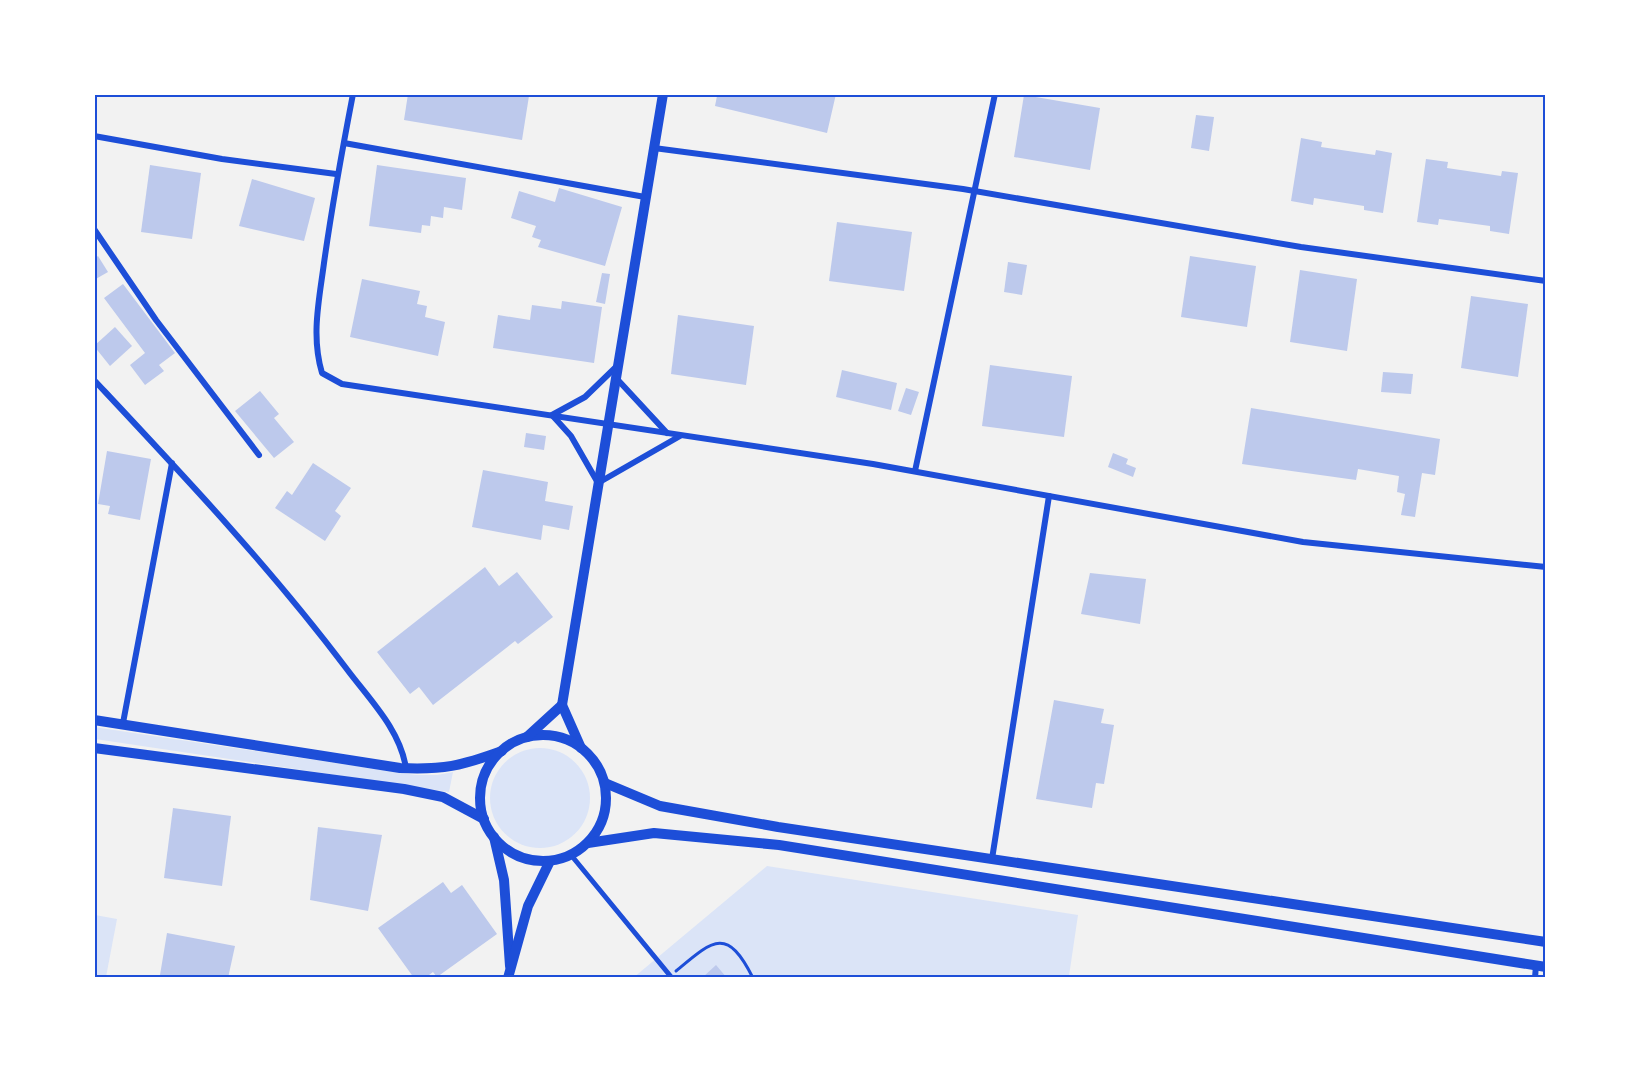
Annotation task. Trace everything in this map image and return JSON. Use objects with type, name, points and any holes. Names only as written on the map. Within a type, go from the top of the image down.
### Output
[{"type":"main road","points":[[581,748],[562,705],[663,94]]},
{"type":"main road","points":[[94,720],[406,768],[436,770],[464,765],[502,751],[526,738],[562,705]]},
{"type":"main road","points":[[494,837],[519,856],[550,861],[571,855],[588,843],[601,825],[606,804],[605,783],[596,763],[581,748],[562,738],[541,735],[526,738]]},
{"type":"main road","points":[[94,748],[404,789],[443,797],[484,819]]},
{"type":"main road","points":[[502,751],[484,777],[480,798],[484,819],[494,837],[504,880],[509,972]]},
{"type":"main road","points":[[605,783],[660,806],[992,859],[1545,942]]},
{"type":"main road","points":[[588,843],[654,834],[779,845],[1541,966]]},
{"type":"main road","points":[[509,972],[528,906],[550,861]]},
{"type":"street","points":[[353,94],[336,174],[316,321],[315,350],[322,373],[342,384],[915,471],[1303,542],[1545,567]]},
{"type":"street","points":[[915,471],[995,94]]},
{"type":"street","points":[[94,136],[222,159],[336,174]]},
{"type":"street","points":[[344,143],[645,197]]},
{"type":"street","points":[[654,148],[974,191],[1301,247],[1545,281]]},
{"type":"street","points":[[94,229],[156,320],[259,455]]},
{"type":"street","points":[[552,415],[585,397],[616,371],[667,434]]},
{"type":"street","points":[[94,380],[172,463],[295,601],[397,736],[406,768]]},
{"type":"street","points":[[552,415],[571,436],[598,483],[682,435]]},
{"type":"street","points":[[123,723],[172,463]]},
{"type":"street","points":[[992,859],[1049,496]]},
{"type":"street","points":[[571,855],[672,976]]},
{"type":"street","points":[[1535,978],[1541,966]]},
{"type":"path","points":[[672,976],[706,946],[724,943],[734,947],[753,978]]},
{"type":"shaded area","points":[[94,727],[416,775],[453,772],[449,792],[95,739]]},
{"type":"shaded area","points":[[540,748],[559,752],[575,763],[586,779],[590,798],[586,817],[575,833],[559,844],[540,848],[521,844],[505,833],[494,817],[490,798],[494,779],[505,763],[521,752]]},
{"type":"shaded area","points":[[767,866],[1078,915],[1069,976],[1079,977],[633,978]]},
{"type":"shaded area","points":[[95,915],[117,919],[106,977],[95,977]]},
{"type":"building","points":[[408,94],[529,96],[522,140],[404,120]]},
{"type":"building","points":[[836,94],[827,133],[715,106],[717,96],[713,95]]},
{"type":"building","points":[[1024,95],[1100,108],[1090,170],[1014,157]]},
{"type":"building","points":[[1196,115],[1214,117],[1209,151],[1191,148]]},
{"type":"building","points":[[1301,138],[1322,142],[1321,147],[1375,155],[1376,150],[1392,153],[1383,213],[1364,210],[1364,206],[1314,198],[1313,205],[1291,201]]},
{"type":"building","points":[[1426,159],[1448,162],[1447,168],[1501,176],[1502,171],[1518,173],[1509,234],[1490,231],[1490,226],[1439,219],[1438,225],[1417,222]]},
{"type":"building","points":[[150,165],[201,173],[192,239],[141,232]]},
{"type":"building","points":[[377,165],[466,178],[462,210],[444,207],[443,218],[431,216],[430,226],[422,225],[421,233],[369,226]]},
{"type":"building","points":[[252,179],[315,198],[304,241],[239,226]]},
{"type":"building","points":[[559,188],[622,207],[605,266],[538,247],[541,240],[532,237],[536,226],[511,218],[519,191],[555,202]]},
{"type":"building","points":[[837,222],[912,232],[904,291],[829,281]]},
{"type":"building","points":[[98,256],[108,272],[94,280],[94,259]]},
{"type":"building","points":[[1190,256],[1256,266],[1247,327],[1181,317]]},
{"type":"building","points":[[1008,262],[1027,265],[1022,295],[1004,292]]},
{"type":"building","points":[[1300,270],[1357,279],[1347,351],[1290,342]]},
{"type":"building","points":[[602,273],[610,274],[605,304],[596,302]]},
{"type":"building","points":[[362,279],[420,291],[417,304],[427,306],[425,317],[445,322],[438,356],[350,337]]},
{"type":"building","points":[[123,284],[175,353],[159,365],[164,371],[145,385],[130,365],[145,353],[104,298]]},
{"type":"building","points":[[1471,296],[1528,304],[1518,377],[1461,368]]},
{"type":"building","points":[[562,301],[602,307],[594,363],[493,348],[498,315],[530,320],[532,305],[561,309]]},
{"type":"building","points":[[678,315],[754,326],[746,385],[671,374]]},
{"type":"building","points":[[115,327],[132,346],[110,366],[94,346]]},
{"type":"building","points":[[990,365],[1072,376],[1064,437],[982,426]]},
{"type":"building","points":[[842,370],[897,383],[891,410],[836,397]]},
{"type":"building","points":[[1383,372],[1413,374],[1411,394],[1381,392]]},
{"type":"building","points":[[906,388],[919,392],[911,415],[898,411]]},
{"type":"building","points":[[260,391],[279,414],[274,418],[294,442],[274,458],[235,411]]},
{"type":"building","points":[[1251,408],[1440,439],[1435,475],[1422,473],[1415,517],[1401,515],[1405,494],[1397,492],[1399,476],[1358,469],[1356,480],[1242,464]]},
{"type":"building","points":[[526,433],[546,436],[544,450],[524,447]]},
{"type":"building","points":[[107,451],[151,459],[140,520],[108,514],[110,506],[98,504]]},
{"type":"building","points":[[1113,453],[1128,459],[1126,464],[1136,468],[1133,477],[1108,467]]},
{"type":"building","points":[[313,463],[351,488],[335,511],[341,516],[325,541],[275,508],[287,491],[292,495]]},
{"type":"building","points":[[483,470],[548,482],[545,501],[573,506],[569,530],[543,525],[541,540],[472,527]]},
{"type":"building","points":[[485,567],[499,586],[517,572],[553,617],[518,644],[515,641],[433,705],[419,687],[410,694],[377,652]]},
{"type":"building","points":[[1090,573],[1146,579],[1140,624],[1081,614]]},
{"type":"building","points":[[1054,700],[1104,709],[1101,723],[1114,725],[1104,784],[1096,783],[1092,808],[1036,799]]},
{"type":"building","points":[[173,808],[231,816],[222,886],[164,878]]},
{"type":"building","points":[[318,827],[382,835],[368,911],[310,900]]},
{"type":"building","points":[[443,882],[451,893],[462,885],[497,934],[437,977],[433,972],[425,978],[414,978],[378,928]]},
{"type":"building","points":[[167,933],[235,946],[228,978],[160,975]]},
{"type":"building","points":[[716,965],[727,978],[702,978]]}]
